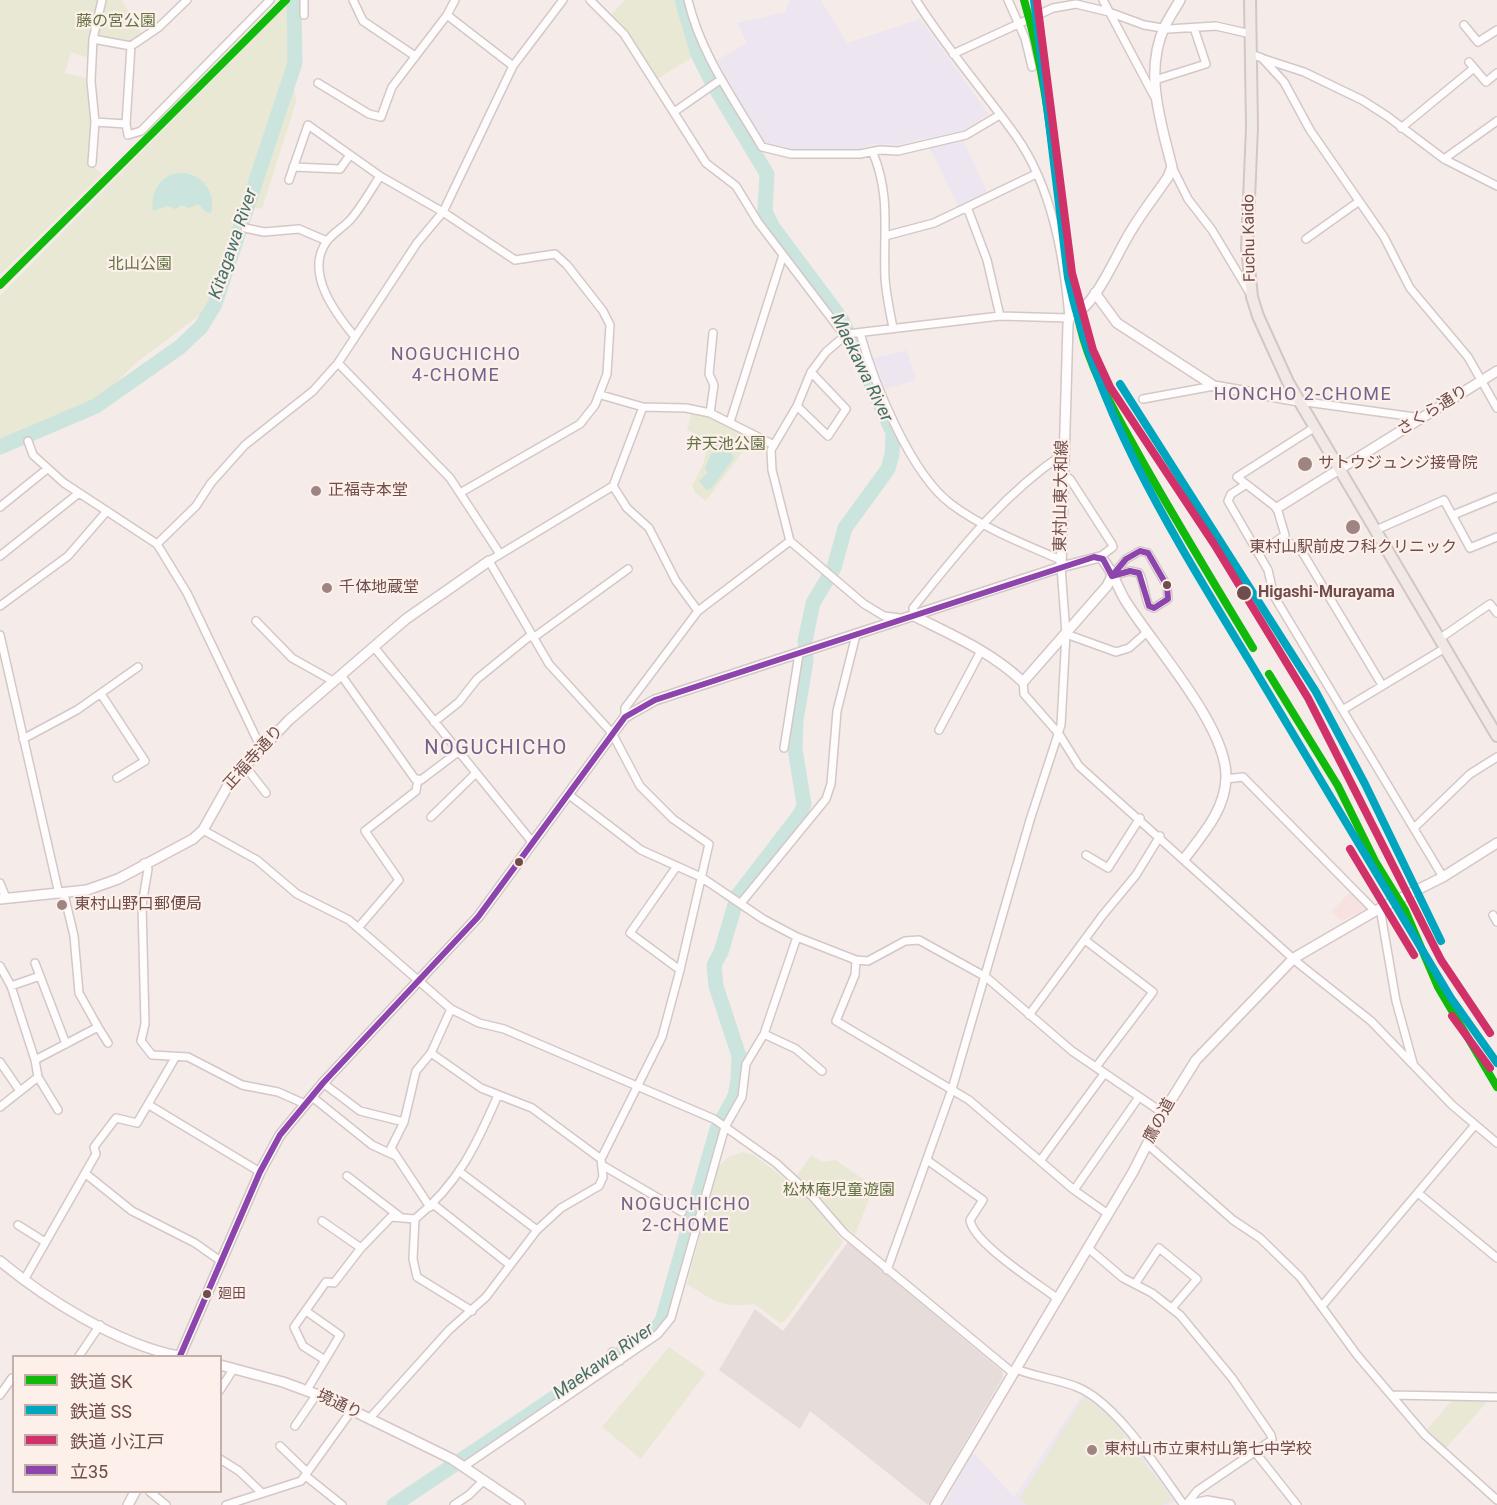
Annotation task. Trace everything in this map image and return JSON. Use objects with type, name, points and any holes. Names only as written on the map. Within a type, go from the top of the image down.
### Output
[{"type":"main road","name":"Fuchu Kaido","points":[[1250,0],[1251,34],[1257,56],[1247,248],[1252,297],[1267,340],[1299,401],[1497,735]]},
{"type":"street","points":[[92,162],[95,122],[91,81],[93,39],[102,0]]},
{"type":"street","points":[[93,39],[131,46],[159,27],[187,0]]},
{"type":"street","points":[[131,46],[126,124],[128,135],[141,131],[270,0]]},
{"type":"street","points":[[304,0],[304,15]]},
{"type":"street","points":[[353,0],[363,21],[415,56]]},
{"type":"street","points":[[318,83],[369,114],[381,117],[392,87],[447,15],[455,0]]},
{"type":"street","points":[[157,544],[196,506],[211,483],[245,445],[313,391],[338,363],[417,243],[443,212],[513,66],[563,0]]},
{"type":"street","points":[[590,0],[624,34],[706,163],[736,186],[758,222],[846,335]]},
{"type":"street","points":[[688,0],[697,31],[720,80],[762,147],[791,154],[898,151],[966,135],[998,116]]},
{"type":"street","points":[[916,0],[998,116],[1016,136],[1036,174],[1051,215],[1069,318]]},
{"type":"street","points":[[1008,0],[1025,38],[1032,67]]},
{"type":"street","points":[[1103,0],[1157,102]]},
{"type":"street","points":[[1180,0],[1164,28],[1157,49],[1155,80],[1157,102],[1172,167],[1188,199],[1212,230],[1252,297]]},
{"type":"street","points":[[954,54],[1061,6],[1088,5],[1144,25],[1164,28],[1216,26],[1251,34]]},
{"type":"street","points":[[447,15],[513,66]]},
{"type":"street","points":[[1464,25],[1478,42],[1497,30]]},
{"type":"street","points":[[1155,80],[1206,64],[1194,28]]},
{"type":"street","points":[[1257,56],[1304,72],[1362,100],[1444,159],[1497,186]]},
{"type":"street","points":[[1257,56],[1284,82],[1310,130],[1384,237],[1410,288],[1468,357],[1497,407]]},
{"type":"street","points":[[1401,128],[1472,65],[1486,82],[1497,73]]},
{"type":"street","points":[[674,112],[720,80]]},
{"type":"street","points":[[95,122],[126,124]]},
{"type":"street","points":[[1444,159],[1497,122]]},
{"type":"street","points":[[289,180],[308,125],[380,176],[443,212],[515,260],[546,255],[562,258],[603,311],[610,326],[607,374],[601,395],[580,424],[460,494]]},
{"type":"street","points":[[873,153],[883,177],[885,280],[893,328]]},
{"type":"street","points":[[294,167],[340,169],[350,155]]},
{"type":"street","points":[[1172,167],[1168,177],[1132,229],[1095,293],[1083,309],[1069,318],[1000,316],[893,328],[846,335],[826,352],[811,372],[797,406],[771,450],[772,470],[790,541],[877,613],[909,617],[1007,666],[1023,682],[1024,694],[1059,734],[1079,766],[1185,858],[1294,958],[1371,1021],[1436,1089],[1497,1143]]},
{"type":"street","points":[[885,236],[914,230],[1036,174]]},
{"type":"street","points":[[355,337],[340,318],[320,277],[319,259],[327,241],[351,219],[380,176]]},
{"type":"street","points":[[1306,239],[1358,202]]},
{"type":"street","points":[[967,207],[987,260],[1000,316]]},
{"type":"street","points":[[245,228],[264,232],[299,230],[327,241]]},
{"type":"street","points":[[730,422],[783,255]]},
{"type":"street","points":[[1095,293],[1117,323],[1214,386]]},
{"type":"street","name":"東村山東大和線","points":[[179,1355],[275,1142],[323,1083],[478,917],[626,717],[655,700],[856,635],[1061,564],[1069,318]]},
{"type":"street","points":[[710,413],[714,386],[709,374],[713,333]]},
{"type":"street","points":[[860,333],[869,364],[913,461],[934,489],[951,504],[981,524],[1061,564],[1100,557],[1113,547],[1112,544],[1070,479],[1063,474]]},
{"type":"street","points":[[338,363],[450,478],[500,554]]},
{"type":"street","name":"さくら通り","points":[[1276,508],[1497,371]]},
{"type":"street","points":[[797,406],[828,436],[846,409],[811,372]]},
{"type":"street","points":[[1143,399],[1214,386],[1299,401],[1422,418]]},
{"type":"street","points":[[601,395],[643,407],[686,408],[710,413],[774,445]]},
{"type":"street","points":[[369,1419],[449,1330],[472,1311],[537,1230],[561,1208],[599,1186],[603,1177],[602,1162],[635,1086],[662,1037],[709,843],[673,819],[640,786],[612,733],[549,664],[489,561],[612,486],[643,407]]},
{"type":"street","points":[[1283,539],[1276,508],[1237,477],[1315,427]]},
{"type":"street","points":[[28,441],[33,455],[47,469],[79,493],[157,544],[188,593],[261,748]]},
{"type":"street","points":[[909,617],[981,524],[1032,475],[1063,454]]},
{"type":"street","points":[[0,507],[47,469]]},
{"type":"street","points":[[1245,485],[1231,494],[1228,501],[1268,570],[1274,596],[1443,877]]},
{"type":"street","points":[[612,486],[627,507],[649,528],[676,581],[698,611]]},
{"type":"street","points":[[0,556],[79,493]]},
{"type":"street","points":[[1453,514],[1497,497]]},
{"type":"street","points":[[1376,530],[1444,500],[1470,548],[1497,537]]},
{"type":"street","points":[[0,606],[68,556],[106,511]]},
{"type":"street","points":[[1259,552],[1283,539]]},
{"type":"street","points":[[1283,539],[1301,550],[1382,686]]},
{"type":"street","points":[[626,717],[625,708],[698,611],[790,541]]},
{"type":"street","points":[[1023,682],[1130,557],[1142,551],[1148,553],[1167,586],[1166,601],[1154,608],[1149,606],[1145,584],[1130,563],[1130,557]]},
{"type":"street","points":[[1100,557],[1212,729],[1223,757],[1226,779],[1218,813],[1185,858]]},
{"type":"street","name":"正福寺通り","points":[[3,899],[87,890],[117,879],[193,839],[203,830],[230,782],[261,748],[406,619],[489,561]]},
{"type":"street","points":[[887,1270],[952,1089],[986,977],[1016,864],[1062,725],[1066,634],[1061,564]]},
{"type":"street","points":[[434,722],[459,702],[477,678],[628,569]]},
{"type":"street","points":[[1112,576],[1135,571]]},
{"type":"street","points":[[1344,709],[1382,686],[1442,644],[1490,604],[1497,613]]},
{"type":"street","points":[[256,621],[291,658],[337,678],[418,780]]},
{"type":"street","points":[[1066,634],[1116,652],[1129,648],[1147,632]]},
{"type":"street","points":[[0,635],[3,664],[74,936],[79,993],[108,1043]]},
{"type":"street","points":[[740,902],[826,799],[831,784],[837,711],[856,635]]},
{"type":"street","points":[[374,647],[533,843]]},
{"type":"street","points":[[939,730],[981,651]]},
{"type":"street","points":[[784,748],[804,652]]},
{"type":"street","points":[[23,740],[100,694],[138,667]]},
{"type":"street","points":[[100,694],[145,761],[117,778]]},
{"type":"street","points":[[358,928],[399,880],[364,831],[416,791],[418,780],[458,752]]},
{"type":"street","points":[[1415,827],[1470,774],[1497,757]]},
{"type":"street","points":[[245,766],[266,793]]},
{"type":"street","points":[[431,817],[475,774]]},
{"type":"street","points":[[1226,779],[1243,777],[1377,910],[1396,1001],[1413,1063]]},
{"type":"street","points":[[568,794],[623,838],[701,878],[740,902],[763,920],[797,937],[856,960],[868,961],[914,939],[986,977],[1029,1015],[1096,1068],[1163,1113]]},
{"type":"street","points":[[1086,855],[1108,867],[1140,818]]},
{"type":"street","points":[[203,830],[257,860],[297,894],[349,920],[451,1009],[479,1023],[504,1029],[714,1119],[723,1125],[776,1163],[813,1197],[844,1233],[1014,1371],[1077,1387],[1120,1419],[1186,1505]]},
{"type":"street","points":[[1029,1015],[1136,875],[1160,836]]},
{"type":"street","name":"鷹の道","points":[[935,1505],[1108,1214],[1148,1145],[1163,1113],[1196,1060],[1294,958],[1377,910],[1443,877],[1497,843]]},
{"type":"street","points":[[144,863],[148,869],[142,905],[145,1024],[141,1041],[152,1055],[188,1058],[242,1085],[308,1100],[372,1145],[396,1156]]},
{"type":"street","points":[[677,866],[630,933],[680,970]]},
{"type":"street","points":[[0,883],[3,899]]},
{"type":"street","points":[[1492,915],[1497,922]]},
{"type":"street","points":[[458,1464],[620,1361],[658,1334],[671,1318],[723,1125],[742,1097],[746,1064],[764,1034],[797,937]]},
{"type":"street","points":[[1085,940],[1153,992],[1096,1068]]},
{"type":"street","points":[[856,960],[855,975],[836,1021],[952,1089],[1074,1190],[1108,1214]]},
{"type":"street","points":[[35,963],[66,1044]]},
{"type":"street","points":[[0,966],[11,986],[35,1060],[38,1077],[58,1110]]},
{"type":"street","points":[[11,986],[40,976]]},
{"type":"street","points":[[451,1009],[431,1053],[416,1071],[404,1122],[391,1148],[432,1205],[510,1265]]},
{"type":"street","points":[[35,1060],[98,1028]]},
{"type":"street","points":[[764,1034],[796,1048],[822,1071]]},
{"type":"street","points":[[431,1053],[481,1088],[532,1108],[602,1162],[682,1212]]},
{"type":"street","points":[[24,1280],[86,1174],[96,1154],[94,1147],[116,1118],[137,1123],[175,1058]]},
{"type":"street","points":[[0,1062],[20,1091]]},
{"type":"street","points":[[1040,1161],[1104,1074]]},
{"type":"street","points":[[0,1107],[38,1077]]},
{"type":"street","points":[[323,1083],[360,1111],[404,1122]]},
{"type":"street","points":[[472,1311],[417,1277],[412,1259],[415,1219],[432,1205],[460,1172],[498,1095]]},
{"type":"street","points":[[1074,1190],[1138,1097]]},
{"type":"street","points":[[149,1104],[261,1173]]},
{"type":"street","points":[[1322,1306],[1474,1125]]},
{"type":"street","points":[[1148,1145],[1233,1220],[1260,1238],[1300,1277],[1392,1395],[1436,1446],[1497,1500]]},
{"type":"street","points":[[927,1160],[983,1200],[970,1220],[971,1227],[982,1240],[1058,1299]]},
{"type":"street","points":[[460,1172],[537,1230]]},
{"type":"street","points":[[86,1174],[132,1211],[195,1243],[222,1262]]},
{"type":"street","points":[[347,1176],[399,1216]]},
{"type":"street","points":[[1418,1192],[1497,1258]]},
{"type":"street","points":[[325,1360],[303,1346],[294,1328],[326,1282],[334,1283],[361,1248],[391,1217],[415,1219]]},
{"type":"street","points":[[322,1221],[361,1248]]},
{"type":"street","points":[[18,1226],[45,1242]]},
{"type":"street","points":[[1088,1248],[1124,1278],[1172,1308],[1191,1327],[1232,1378],[1271,1435],[1272,1440],[1197,1491],[1186,1505]]},
{"type":"street","points":[[1135,1284],[1159,1248],[1197,1279],[1172,1308]]},
{"type":"street","points":[[0,1261],[24,1280],[100,1325],[148,1348],[175,1355]]},
{"type":"street","points":[[306,1311],[340,1335],[307,1390]]},
{"type":"street","points":[[80,1355],[100,1325]]},
{"type":"street","points":[[612,1352],[620,1361]]},
{"type":"street","name":"境通り","points":[[222,1365],[307,1390],[352,1410],[458,1464],[520,1505]]},
{"type":"street","points":[[222,1387],[234,1368]]},
{"type":"street","points":[[0,1395],[12,1378]]},
{"type":"street","points":[[295,1426],[317,1394]]},
{"type":"street","points":[[1392,1395],[1497,1397]]},
{"type":"street","points":[[226,1505],[243,1502],[262,1492],[301,1481],[352,1410]]},
{"type":"street","points":[[280,1446],[307,1475],[342,1505]]},
{"type":"street","points":[[1255,1452],[1297,1505]]},
{"type":"street","points":[[222,1460],[239,1471],[262,1492]]},
{"type":"street","points":[[454,1505],[469,1495],[484,1480]]},
{"type":"street","points":[[152,1493],[166,1505]]},
{"type":"street","points":[[1186,1505],[1208,1501],[1230,1505]]},
{"type":"shaded area","points":[[790,0],[821,0],[847,43],[920,19],[989,114],[964,130],[898,145],[872,144],[855,151],[792,151],[762,143],[717,60],[747,43],[737,23],[785,12]]},
{"type":"shaded area","points":[[963,139],[988,194],[959,208],[929,147]]},
{"type":"shaded area","points":[[907,350],[916,380],[886,389],[873,358]]},
{"type":"shaded area","points":[[1352,890],[1369,907],[1342,921],[1331,912]]},
{"type":"shaded area","points":[[848,1242],[1002,1371],[1003,1377],[928,1505],[810,1411],[800,1429],[719,1370],[755,1309],[783,1331]]},
{"type":"shaded area","name":"東村山市立東村山第七中学校","points":[[1083,1394],[1117,1421],[1177,1501],[1168,1505],[944,1505],[973,1452],[1014,1497]]},
{"type":"green space","points":[[0,0],[99,0],[90,29],[88,58],[71,52],[65,73],[87,78],[92,122],[90,163],[102,174],[0,275]]},
{"type":"green space","name":"藤の宮公園","points":[[104,0],[122,0],[142,34],[129,42],[100,37],[96,33]]},
{"type":"green space","name":"北山公園","points":[[291,0],[291,63],[296,102],[262,209],[242,205],[208,304],[201,314],[137,362],[104,395],[0,442],[0,296]]},
{"type":"green space","points":[[625,0],[682,0],[698,54],[657,79],[627,33],[611,15]]},
{"type":"green space","name":"弁天池公園","points":[[692,412],[711,417],[753,438],[706,501],[695,493],[692,485],[703,465],[709,441],[687,430]]},
{"type":"green space","points":[[742,1152],[754,1155],[812,1200],[843,1242],[785,1321],[780,1323],[754,1304],[734,1305],[718,1302],[687,1284],[718,1167],[728,1157]]},
{"type":"green space","name":"松林庵児童遊園","points":[[811,1155],[823,1162],[836,1160],[874,1187],[855,1235],[821,1207],[796,1177]]},
{"type":"green space","points":[[669,1347],[706,1373],[641,1459],[602,1427]]},
{"type":"green space","name":"東村山市立東村山第七中学校","points":[[1084,1397],[1110,1417],[1173,1500],[1162,1505],[1027,1505],[1020,1498]]},
{"type":"green space","points":[[1453,1399],[1488,1401],[1446,1448],[1427,1430]]},
{"type":"water","points":[[184,173],[197,178],[207,187],[212,199],[211,213],[206,212],[198,204],[189,208],[182,205],[175,209],[167,206],[153,211],[153,196],[159,184],[169,176]]},
{"type":"water","points":[[716,438],[726,442],[734,458],[711,489],[706,490],[699,481],[708,473],[705,468],[711,454],[718,450],[712,443]]},
{"type":"waterway","name":"Kitagawa River","points":[[0,447],[96,406],[180,347],[201,327],[215,304],[295,63],[294,0]]},
{"type":"waterway","name":"Maekawa River","points":[[394,1505],[654,1331],[662,1321],[717,1129],[735,1096],[738,1080],[739,1056],[716,986],[714,965],[721,952],[738,895],[801,813],[804,804],[795,749],[796,720],[806,661],[805,641],[813,603],[834,568],[845,528],[888,469],[892,455],[893,433],[842,320],[772,226],[765,211],[767,174],[712,82],[698,54],[682,0]]},
{"type":"railway","points":[[1122,434],[1142,472]]},
{"type":"rail line","name":"SK","points":[[0,285],[286,0]]},
{"type":"rail line","name":"SK","points":[[1024,0],[1043,81],[1072,285],[1080,326],[1091,360],[1140,457],[1253,648]]},
{"type":"rail line","name":"SS","points":[[1034,0],[1068,278],[1081,330],[1120,429],[1143,477],[1195,571],[1451,998],[1497,1063]]},
{"type":"rail line","name":"小江戸","points":[[1037,1],[1072,273],[1093,350],[1110,387],[1214,544],[1308,698],[1441,960],[1490,1033]]},
{"type":"rail line","name":"SS","points":[[1120,384],[1316,692],[1365,784],[1441,941]]},
{"type":"rail line","name":"SK","points":[[1269,674],[1338,786],[1375,861],[1405,910],[1438,987],[1497,1087]]},
{"type":"rail line","name":"小江戸","points":[[1350,849],[1414,955]]},
{"type":"rail line","name":"小江戸","points":[[1452,1016],[1490,1068]]},
{"type":"transit line","name":"立35","points":[[1140,551],[1148,553],[1167,586],[1168,599],[1154,608],[1149,606],[1139,573],[1130,571],[1112,576],[1126,559],[1140,551]]},
{"type":"transit line","name":"立35","points":[[180,1355],[260,1172],[280,1135],[323,1083],[478,917],[625,717],[655,700],[1094,557],[1103,559],[1112,576]]},
{"type":"place","name":"サトウジュンジ接骨院","points":[[1305,464]]},
{"type":"place","name":"正福寺本堂","points":[[316,491]]},
{"type":"place","name":"東村山駅前皮フ科クリニック","points":[[1353,527]]},
{"type":"place","name":"千体地蔵堂","points":[[327,588]]},
{"type":"place","name":"Higashi-Murayama","points":[[1244,593]]},
{"type":"place","name":"東村山野口郵便局","points":[[62,905]]},
{"type":"place","name":"廻田","points":[[207,1294]]},
{"type":"place","name":"東村山市立東村山第七中学校","points":[[1092,1450]]},
{"type":"district","name":"NOGUCHICHO 4-CHOME","points":[[456,365]]},
{"type":"district","name":"HONCHO 2-CHOME","points":[[1303,395]]},
{"type":"district","name":"NOGUCHICHO","points":[[496,749]]},
{"type":"district","name":"NOGUCHICHO 2-CHOME","points":[[686,1215]]}]
